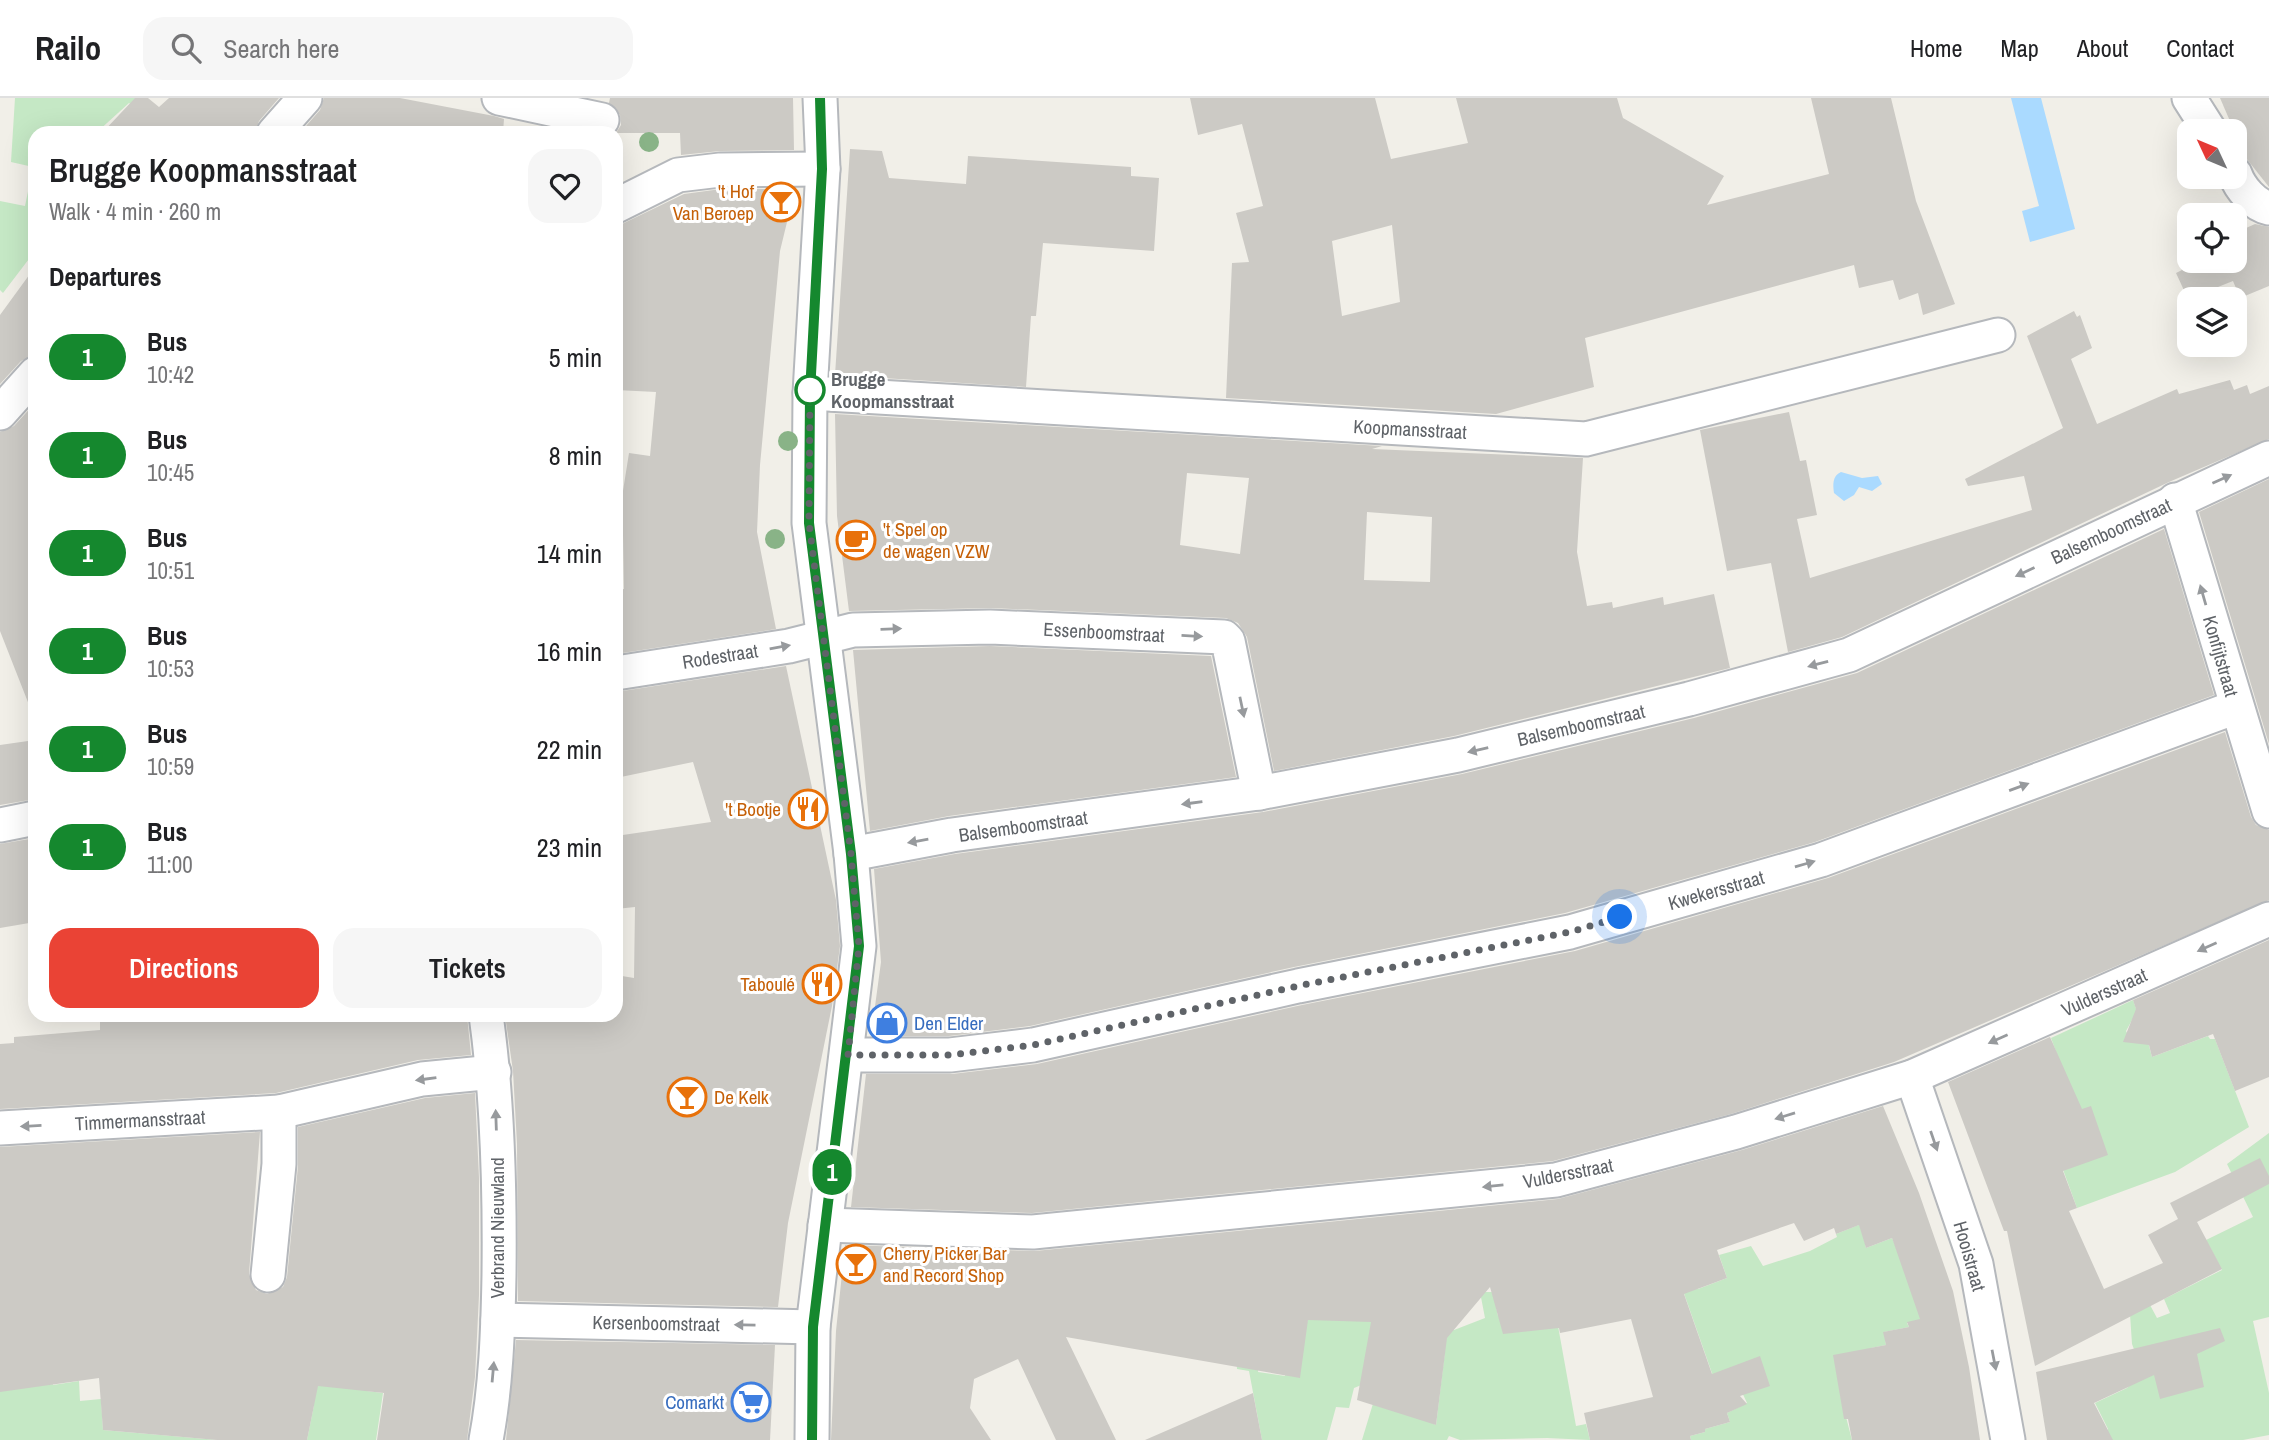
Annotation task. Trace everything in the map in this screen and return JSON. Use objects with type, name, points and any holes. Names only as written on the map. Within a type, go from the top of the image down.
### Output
[{"type":"street","points":[[280,126],[304,98]]},
{"type":"street","points":[[499,98],[601,117]]},
{"type":"street","points":[[812,1440],[813,1327],[848,1055],[859,946],[851,854],[809,523],[810,393],[822,169],[820,98]]},
{"type":"street","points":[[2189,98],[2202,119]]},
{"type":"street","points":[[623,202],[678,175],[720,170],[822,169]]},
{"type":"street","points":[[2242,189],[2262,206],[2269,208]]},
{"type":"street","name":"Koopmansstraat","points":[[810,393],[1586,439],[1998,335]]},
{"type":"street","points":[[0,413],[28,382]]},
{"type":"street","name":"Balsemboomstraat","points":[[851,854],[952,835],[1259,793],[1458,755],[1689,699],[1849,655],[2269,458]]},
{"type":"street","name":"Konfijtstraat","points":[[2175,500],[2235,708],[2269,811]]},
{"type":"street","name":"Essenboomstraat","points":[[824,637],[853,630],[990,627],[1224,637],[1228,640],[1259,793]]},
{"type":"street","name":"Rodestraat","points":[[623,672],[789,646],[824,637]]},
{"type":"street","name":"Kwekersstraat","points":[[848,1055],[950,1055],[1033,1045],[1298,986],[1570,932],[1821,860],[2235,708]]},
{"type":"street","points":[[0,825],[28,819]]},
{"type":"street","name":"Vuldersstraat","points":[[825,1225],[1033,1232],[1556,1180],[1736,1132],[1912,1077],[2269,919]]},
{"type":"street","name":"Verbrand Nieuwland","points":[[486,1440],[498,1320],[500,1215],[494,1072],[487,1022]]},
{"type":"street","name":"Timmermansstraat","points":[[0,1128],[279,1112],[422,1079],[494,1072]]},
{"type":"street","name":"Hooistraat","points":[[1912,1077],[1976,1264],[2008,1440]]},
{"type":"street","points":[[268,1275],[279,1164],[279,1112]]},
{"type":"street","name":"Kersenboomstraat","points":[[498,1320],[813,1327]]},
{"type":"green space","points":[[15,98],[146,98],[137,108],[129,103],[104,126],[28,126],[28,166],[11,162]]},
{"type":"green space","points":[[28,191],[28,260],[3,293],[0,290],[0,201],[25,206]]},
{"type":"green space","points":[[2133,1000],[2139,1017],[2132,1020],[2126,1031],[2132,1043],[2148,1042],[2152,1057],[2208,1036],[2215,1039],[2249,1127],[2175,1172],[2077,1208],[2053,1142],[2075,1103],[2051,1038]]},
{"type":"green space","points":[[2269,1133],[2269,1317],[2253,1321],[2269,1393],[2269,1435],[2243,1440],[2100,1440],[2108,1429],[2095,1403],[2127,1388],[2143,1373],[2132,1344],[2130,1314],[2150,1305],[2157,1318],[2170,1313],[2164,1299],[2222,1270],[2206,1240],[2253,1217],[2227,1164]]},
{"type":"green space","points":[[1861,1224],[1866,1248],[1892,1238],[1928,1318],[1907,1323],[1909,1327],[1884,1332],[1886,1345],[1871,1348],[1873,1358],[1840,1394],[1852,1440],[1691,1440],[1690,1436],[1705,1432],[1705,1429],[1730,1422],[1727,1413],[1747,1403],[1740,1388],[1720,1396],[1680,1282],[1698,1289],[1727,1278],[1719,1255],[1751,1246],[1763,1266],[1810,1251],[1837,1237],[1836,1234]]},
{"type":"green space","points":[[0,1263],[38,1298],[53,1385],[79,1381],[80,1401],[101,1399],[103,1430],[218,1440],[0,1440]]},
{"type":"green space","points":[[1480,1292],[1493,1292],[1498,1316],[1558,1326],[1576,1426],[1586,1424],[1590,1440],[1460,1440],[1449,1436],[1447,1440],[1362,1440],[1375,1397],[1436,1425],[1445,1351],[1354,1388],[1349,1408],[1336,1407],[1327,1440],[1262,1440],[1249,1371],[1237,1369],[1236,1342],[1264,1321],[1258,1372],[1285,1376],[1286,1365],[1308,1320],[1370,1320],[1454,1330],[1485,1318]]},
{"type":"green space","points":[[371,1359],[367,1391],[383,1393],[376,1440],[307,1440],[314,1405],[273,1396]]},
{"type":"water","points":[[2011,98],[2041,98],[2075,229],[2030,242],[2022,211],[2039,206]]},
{"type":"water","points":[[1841,472],[1862,478],[1878,476],[1882,484],[1872,491],[1859,487],[1854,495],[1844,501],[1834,493],[1833,484]]},
{"type":"building","points":[[135,98],[148,98],[159,107],[169,98],[279,98],[257,126],[109,126]]},
{"type":"building","points":[[324,98],[400,98],[504,119],[504,126],[306,126],[320,110]]},
{"type":"building","points":[[610,98],[793,98],[794,150],[720,151],[681,155],[680,133],[623,133],[620,115],[609,103]]},
{"type":"building","points":[[1190,98],[1375,98],[1391,159],[1468,143],[1456,98],[1617,98],[1623,118],[1724,176],[1707,205],[1829,174],[1811,98],[1891,98],[1916,201],[1955,304],[1923,315],[1918,293],[1899,300],[1893,280],[1859,288],[1854,265],[1585,338],[1594,387],[1496,414],[1226,398],[1232,263],[1249,262],[1236,213],[1263,206],[1242,124],[1198,135]],"holes":[[[1392,225],[1400,302],[1342,316],[1332,241]]]},
{"type":"building","points":[[2220,98],[2269,98],[2269,187],[2247,159],[2247,119],[2229,119]]},
{"type":"building","points":[[850,149],[882,151],[889,178],[966,184],[968,156],[1131,167],[1131,176],[1159,178],[1154,251],[1043,243],[1036,316],[1031,316],[1026,387],[835,375]]},
{"type":"building","points":[[721,189],[795,189],[780,251],[760,465],[757,532],[776,629],[623,653],[623,491],[629,453],[650,456],[656,392],[623,390],[623,224],[684,194]]},
{"type":"building","points":[[2255,224],[2269,227],[2269,286],[2247,295],[2247,287],[2235,287],[2233,281],[2218,287],[2182,287],[2177,272],[2247,273],[2247,228]]},
{"type":"building","points":[[28,277],[28,358],[21,361],[0,384],[0,315]]},
{"type":"building","points":[[2074,311],[2077,317],[2080,315],[2092,348],[2071,359],[2097,424],[2177,389],[2179,394],[2230,380],[2234,390],[2247,385],[2250,394],[2269,386],[2269,439],[2169,482],[1842,637],[1788,652],[1771,563],[1727,571],[1700,430],[1789,412],[1800,461],[1806,460],[1817,515],[1797,519],[1810,578],[2032,510],[2024,476],[1968,486],[1965,479],[2063,428],[2027,336]]},
{"type":"building","points":[[28,411],[28,702],[0,631],[0,432],[14,426]]},
{"type":"building","points":[[835,414],[1382,446],[1372,449],[1583,458],[1577,552],[1587,606],[1612,602],[1613,608],[1663,597],[1664,605],[1714,594],[1730,668],[1454,736],[1274,771],[1247,637],[1238,623],[1226,618],[991,608],[849,611],[837,516]],"holes":[[[1187,473],[1249,478],[1240,554],[1180,545]],[[1367,512],[1432,517],[1430,582],[1364,580]]]},
{"type":"building","points":[[2269,479],[2269,744],[2199,512]]},
{"type":"building","points":[[2164,529],[2214,695],[1815,842],[1565,913],[1294,967],[1030,1026],[949,1036],[871,1036],[881,962],[874,869],[955,854],[1263,812],[1462,774],[1694,718],[1857,673]]},
{"type":"building","points":[[990,646],[1211,656],[1236,777],[949,816],[870,831],[853,650]]},
{"type":"building","points":[[786,666],[836,900],[840,946],[832,1006],[788,1223],[778,1307],[518,1301],[517,1144],[513,1071],[506,1022],[623,1022],[623,976],[634,978],[635,907],[623,908],[623,835],[711,822],[693,762],[623,777],[623,691]]},
{"type":"building","points":[[2225,732],[2251,817],[2256,825],[2269,830],[2269,900],[1894,1062],[1731,1114],[1553,1161],[1032,1213],[851,1207],[866,1074],[952,1074],[1037,1064],[1302,1005],[1575,951],[1828,878]]},
{"type":"building","points":[[28,741],[28,800],[0,805],[0,745]]},
{"type":"building","points":[[28,839],[28,923],[0,928],[0,844]]},
{"type":"building","points":[[2269,940],[2269,1077],[2235,1091],[2213,1034],[2152,1057],[2149,1045],[2123,1042],[2136,1009],[2133,1000]]},
{"type":"building","points":[[100,1022],[468,1022],[471,1055],[418,1060],[276,1093],[0,1109],[0,1044],[14,1043],[14,1037],[100,1030]]},
{"type":"building","points":[[2050,1037],[2082,1109],[2091,1106],[2108,1155],[2063,1171],[2077,1208],[2069,1211],[2104,1289],[2163,1263],[2148,1235],[2178,1219],[2170,1203],[2260,1158],[2269,1176],[2269,1184],[2197,1222],[2222,1269],[2035,1366],[2007,1231],[2004,1231],[1948,1082]]},
{"type":"building","points":[[475,1093],[479,1178],[479,1295],[475,1377],[467,1440],[377,1440],[384,1393],[318,1386],[307,1440],[217,1440],[103,1430],[99,1378],[0,1392],[0,1147],[260,1132],[249,1274],[256,1290],[267,1294],[283,1287],[287,1277],[298,1166],[298,1127],[425,1098]]},
{"type":"building","points":[[1883,1106],[1919,1193],[1953,1291],[1969,1367],[1980,1440],[1852,1440],[1848,1419],[1844,1419],[1833,1355],[1886,1345],[1883,1332],[1909,1327],[1907,1322],[1920,1319],[1892,1238],[1866,1248],[1859,1225],[1836,1234],[1834,1228],[1804,1241],[1794,1223],[1717,1250],[1727,1278],[1684,1294],[1712,1374],[1760,1356],[1770,1386],[1740,1396],[1747,1404],[1727,1413],[1730,1422],[1705,1429],[1705,1432],[1690,1436],[1691,1440],[1590,1440],[1584,1413],[1653,1397],[1631,1319],[1560,1333],[1559,1328],[1503,1334],[1490,1287],[1447,1338],[1436,1425],[1357,1400],[1371,1322],[1308,1320],[1300,1378],[1066,1337],[1116,1440],[1056,1440],[1018,1359],[974,1379],[970,1408],[991,1440],[831,1440],[836,1331],[845,1245],[1035,1251],[1558,1199],[1742,1150]]},
{"type":"building","points":[[2220,1328],[2225,1341],[2197,1354],[2204,1387],[2160,1399],[2154,1375],[2094,1403],[2113,1440],[2047,1440],[2036,1372]]},
{"type":"building","points":[[516,1340],[775,1345],[770,1440],[506,1440]]},
{"type":"building","points":[[1253,1393],[1262,1440],[1145,1440]]},
{"type":"bus line","name":"1","points":[[812,1440],[810,1391],[813,1327],[848,1055],[859,946],[851,854],[807,491],[822,169],[820,98]]},
{"type":"place","name":"'t Hof Van Beroep","points":[[781,202]]},
{"type":"place","name":"Brugge Koopmansstraat","points":[[810,390]]},
{"type":"place","name":"'t Spel op de wagen VZW","points":[[856,540]]},
{"type":"place","name":"'t Bootje","points":[[808,809]]},
{"type":"place","name":"Taboulé","points":[[822,984]]},
{"type":"place","name":"Den Elder","points":[[887,1023]]},
{"type":"place","name":"De Kelk","points":[[687,1097]]},
{"type":"place","name":"Cherry Picker Bar and Record Shop","points":[[856,1264]]},
{"type":"place","name":"Comarkt","points":[[751,1402]]},
{"type":"route","points":[[810,390],[807,491],[809,523],[851,854],[859,946],[848,1055],[950,1055],[1033,1045],[1298,986],[1570,932],[1620,917]]}]
